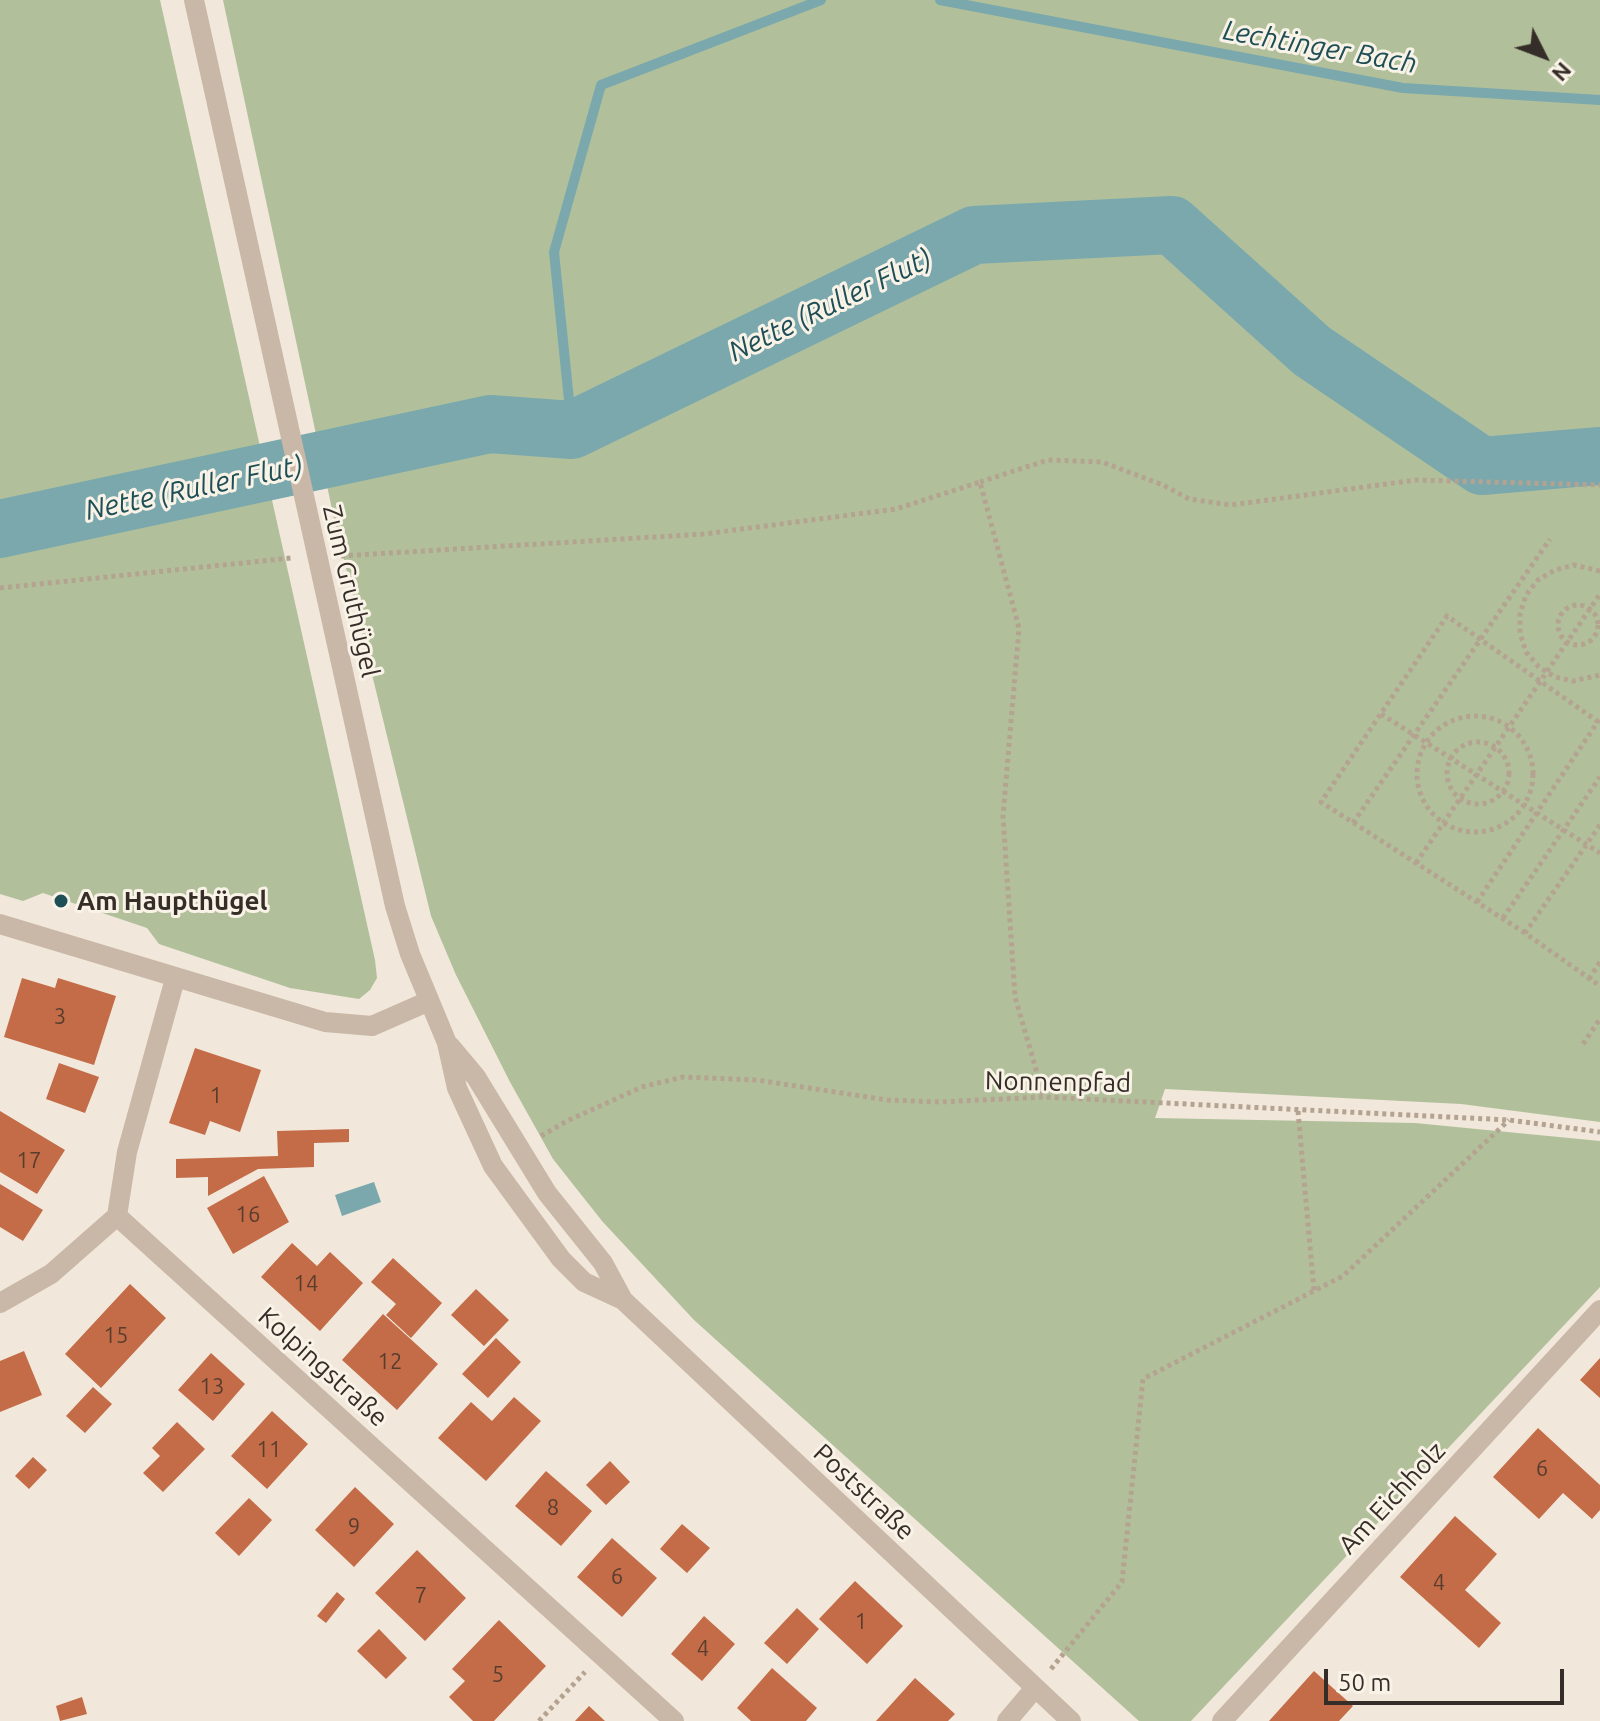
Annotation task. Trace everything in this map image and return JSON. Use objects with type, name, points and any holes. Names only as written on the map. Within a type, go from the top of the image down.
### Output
[{"type":"street","name":"Zum Gruthügel","points":[[194,0],[395,906],[429,1001]]},
{"type":"street","points":[[0,924],[325,1022],[372,1026],[429,1001]]},
{"type":"street","points":[[0,1303],[51,1274],[117,1216],[127,1152],[175,979]]},
{"type":"street","name":"Poststraße","points":[[429,1001],[447,1043],[457,1088],[493,1166],[561,1259],[584,1282],[623,1300]]},
{"type":"street","name":"Poststraße","points":[[447,1043],[476,1077],[547,1193],[603,1263],[623,1300],[1071,1721]]},
{"type":"street","name":"Kolpingstraße","points":[[117,1216],[674,1721]]},
{"type":"street","name":"Am Eichholz","points":[[1222,1721],[1600,1310]]},
{"type":"street","points":[[1007,1721],[1035,1688]]},
{"type":"path","points":[[0,588],[256,561],[704,534],[896,509],[1048,460],[1102,462],[1163,485],[1189,499],[1231,505],[1416,480],[1600,485]]},
{"type":"path","points":[[980,482],[1019,628],[1003,816],[1015,997],[1044,1097]]},
{"type":"path","points":[[1353,823],[1550,539]]},
{"type":"path","points":[[1600,571],[1574,565],[1555,570],[1538,580],[1526,595],[1520,614],[1520,633],[1526,652],[1539,667],[1555,677],[1573,681],[1600,675]]},
{"type":"path","points":[[1416,863],[1600,594]]},
{"type":"path","points":[[1572,605],[1585,605],[1598,620],[1596,634],[1580,645],[1567,642],[1559,632],[1559,619],[1572,605]]},
{"type":"path","points":[[1477,902],[1599,721],[1447,616],[1321,802],[1353,823],[1477,902],[1503,918],[1600,986]]},
{"type":"path","points":[[1381,714],[1600,853]]},
{"type":"path","points":[[1482,716],[1509,727],[1519,736],[1531,762],[1530,791],[1524,805],[1515,816],[1487,831],[1471,832],[1444,823],[1430,811],[1421,797],[1417,782],[1417,766],[1426,742],[1441,727],[1467,717],[1482,716]]},
{"type":"path","points":[[1480,742],[1495,747],[1509,768],[1503,791],[1490,802],[1480,804],[1460,798],[1448,782],[1450,758],[1470,743],[1480,742]]},
{"type":"path","points":[[1503,918],[1600,777]]},
{"type":"path","points":[[1525,933],[1600,825]]},
{"type":"path","points":[[1589,979],[1600,962]]},
{"type":"path","points":[[1583,1044],[1600,1019]]},
{"type":"path","name":"Nonnenpfad","points":[[530,1143],[567,1121],[642,1087],[683,1077],[757,1080],[887,1100],[939,1102],[1044,1097],[1509,1120],[1600,1132]]},
{"type":"path","points":[[1298,1111],[1314,1291]]},
{"type":"path","points":[[1035,1688],[1122,1582],[1143,1379],[1343,1276],[1509,1120]]},
{"type":"path","points":[[539,1721],[601,1654]]},
{"type":"green space","points":[[0,0],[160,0],[375,960],[377,978],[370,990],[359,999],[290,988],[159,944],[147,928],[43,893],[23,901],[0,894]]},
{"type":"green space","points":[[223,0],[1600,0],[1600,1122],[1461,1104],[1165,1089],[1155,1118],[1415,1123],[1600,1141],[1600,1287],[1191,1721],[1139,1721],[694,1320],[602,1221],[553,1159],[456,975],[431,916],[335,523]]},
{"type":"water","points":[[374,1182],[381,1202],[342,1216],[335,1195]]},
{"type":"building","points":[[22,978],[55,988],[58,978],[116,996],[94,1065],[4,1037]]},
{"type":"building","points":[[195,1048],[261,1070],[240,1132],[210,1121],[205,1135],[169,1123]]},
{"type":"building","points":[[59,1063],[99,1077],[85,1113],[46,1099]]},
{"type":"building","points":[[0,1111],[65,1150],[37,1194],[0,1172]]},
{"type":"building","points":[[349,1129],[349,1142],[314,1143],[314,1167],[258,1169],[208,1196],[208,1177],[176,1178],[176,1159],[278,1156],[277,1131]]},
{"type":"building","points":[[264,1176],[289,1222],[233,1254],[207,1208]]},
{"type":"building","points":[[0,1184],[43,1210],[23,1241],[0,1227]]},
{"type":"building","points":[[292,1243],[317,1266],[330,1252],[363,1283],[320,1331],[261,1277]]},
{"type":"building","points":[[393,1258],[442,1303],[411,1338],[386,1315],[396,1304],[371,1282]]},
{"type":"building","points":[[130,1284],[166,1318],[101,1388],[65,1354]]},
{"type":"building","points":[[476,1289],[509,1320],[484,1346],[451,1315]]},
{"type":"building","points":[[383,1314],[438,1364],[397,1410],[342,1360]]},
{"type":"building","points":[[496,1338],[521,1362],[488,1398],[462,1374]]},
{"type":"building","points":[[24,1351],[42,1395],[0,1412],[0,1361]]},
{"type":"building","points":[[211,1353],[245,1384],[213,1421],[178,1390]]},
{"type":"building","points":[[1600,1358],[1600,1398],[1580,1380]]},
{"type":"building","points":[[93,1387],[112,1404],[85,1433],[66,1416]]},
{"type":"building","points":[[514,1397],[541,1421],[486,1481],[438,1438],[471,1402],[492,1421]]},
{"type":"building","points":[[272,1411],[308,1444],[267,1489],[231,1456]]},
{"type":"building","points":[[177,1422],[205,1449],[163,1492],[143,1473],[160,1456],[152,1448]]},
{"type":"building","points":[[1538,1428],[1600,1485],[1600,1510],[1592,1519],[1563,1493],[1539,1519],[1493,1477]]},
{"type":"building","points":[[33,1457],[47,1470],[29,1489],[15,1476]]},
{"type":"building","points":[[610,1461],[630,1482],[606,1505],[586,1485]]},
{"type":"building","points":[[546,1471],[592,1511],[561,1546],[515,1506]]},
{"type":"building","points":[[355,1487],[394,1524],[354,1567],[315,1530]]},
{"type":"building","points":[[249,1498],[272,1520],[239,1556],[215,1533]]},
{"type":"building","points":[[1455,1516],[1497,1554],[1465,1590],[1501,1623],[1479,1648],[1400,1577]]},
{"type":"building","points":[[682,1524],[710,1548],[687,1573],[660,1549]]},
{"type":"building","points":[[612,1538],[657,1578],[622,1617],[577,1577]]},
{"type":"building","points":[[417,1550],[466,1598],[425,1641],[375,1593]]},
{"type":"building","points":[[855,1581],[903,1626],[867,1664],[819,1619]]},
{"type":"building","points":[[337,1592],[345,1599],[326,1623],[317,1616]]},
{"type":"building","points":[[797,1608],[819,1629],[787,1664],[764,1643]]},
{"type":"building","points":[[704,1616],[735,1644],[702,1681],[671,1654]]},
{"type":"building","points":[[499,1620],[546,1666],[494,1721],[473,1721],[449,1697],[465,1681],[452,1669]]},
{"type":"building","points":[[379,1629],[407,1658],[386,1679],[357,1651]]},
{"type":"building","points":[[772,1668],[817,1708],[806,1721],[751,1721],[737,1708]]},
{"type":"building","points":[[1314,1671],[1353,1706],[1339,1721],[1269,1721]]},
{"type":"building","points":[[915,1678],[955,1714],[948,1721],[876,1721]]},
{"type":"building","points":[[82,1697],[87,1714],[60,1721],[56,1706]]},
{"type":"building","points":[[589,1706],[605,1721],[575,1721]]},
{"type":"waterway","name":"Lechtinger Bach","points":[[572,430],[554,252],[601,85],[821,0]]},
{"type":"waterway","name":"Lechtinger Bach","points":[[940,0],[1403,88],[1600,100]]},
{"type":"waterway","name":"Nette (Ruller Flut)","points":[[0,529],[490,424],[572,430],[974,235],[1172,225],[1312,351],[1482,466],[1600,456]]},
{"type":"place","name":"Am Haupthügel","points":[[61,901]]}]
